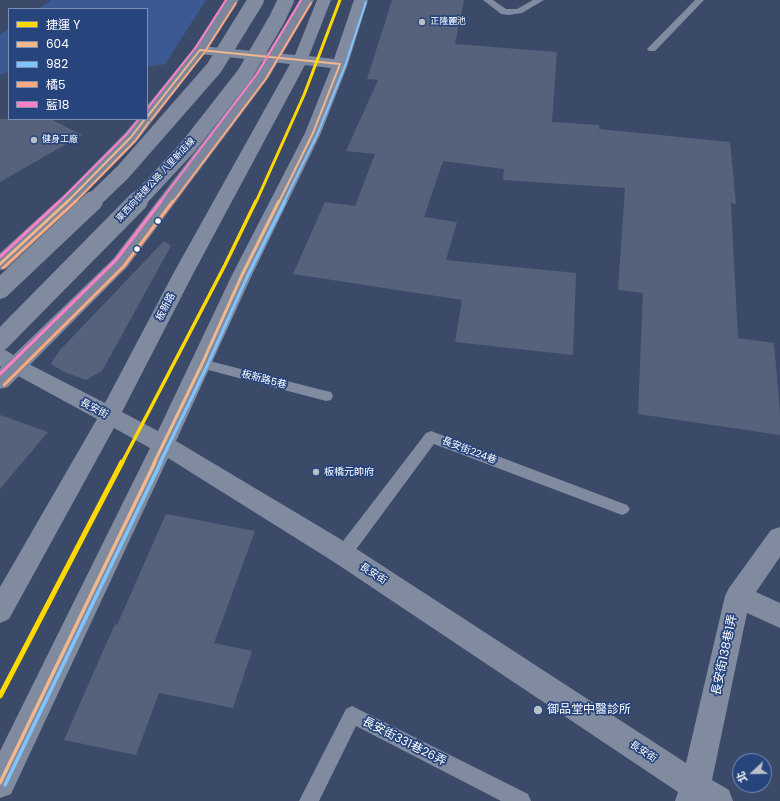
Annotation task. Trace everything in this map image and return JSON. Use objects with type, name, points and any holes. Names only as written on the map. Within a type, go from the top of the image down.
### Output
[{"type":"highway","points":[[0,289],[123,172],[214,68],[256,0]]},
{"type":"highway","name":"東西向快速公路 八里新店線","points":[[0,341],[139,200],[188,147],[245,74],[277,19],[286,0]]},
{"type":"main road","points":[[148,115],[200,50],[232,0]]},
{"type":"main road","points":[[5,368],[120,263],[261,77],[307,0]]},
{"type":"main road","points":[[0,264],[72,197],[131,137],[144,120]]},
{"type":"street","name":"板新路","points":[[0,611],[109,416],[182,274],[300,60],[324,0]]},
{"type":"street","points":[[0,783],[202,364],[242,275],[313,133],[340,64],[362,0]]},
{"type":"street","points":[[200,50],[340,64]]},
{"type":"street","name":"長安街","points":[[5,368],[109,416],[163,444],[343,554],[701,796]]},
{"type":"street","name":"長安街138巷1弄","points":[[701,796],[738,596],[780,537]]},
{"type":"street","points":[[738,596],[780,616]]},
{"type":"lane","points":[[487,0],[504,12],[519,11],[540,0]]},
{"type":"lane","points":[[652,49],[700,0]]},
{"type":"lane","name":"板新路5巷","points":[[202,364],[326,396]]},
{"type":"lane","name":"長安街224巷","points":[[343,554],[432,437],[622,509]]},
{"type":"lane","name":"長安街331巷26弄","points":[[309,801],[352,715],[521,801]]},
{"type":"shaded area","points":[[51,0],[206,0],[165,64],[148,67],[148,8],[39,8]]},
{"type":"shaded area","points":[[8,29],[8,71],[0,75],[0,35]]},
{"type":"building","points":[[392,0],[464,0],[455,44],[557,52],[552,122],[599,125],[599,129],[730,142],[736,204],[731,203],[738,338],[774,343],[780,413],[780,435],[638,414],[643,293],[618,290],[625,188],[503,180],[504,169],[443,161],[424,217],[457,222],[446,260],[576,273],[573,355],[455,342],[462,300],[293,274],[325,202],[355,206],[375,154],[346,151],[378,80],[367,79]]},
{"type":"building","points":[[0,119],[53,120],[82,135],[0,182]]},
{"type":"building","points":[[164,241],[171,246],[102,371],[86,380],[64,372],[51,364],[59,351]]},
{"type":"building","points":[[0,415],[48,432],[0,489]]},
{"type":"building","points":[[166,514],[255,531],[214,643],[252,651],[233,708],[159,693],[136,755],[64,740],[115,624],[117,625]]},
{"type":"metro line","name":"Y","points":[[0,696],[225,265],[270,173],[304,95],[340,0]]},
{"type":"transit line","name":"藍18","points":[[148,108],[196,47],[226,0]]},
{"type":"transit line","name":"藍18","points":[[0,374],[116,260],[257,74],[301,0]]},
{"type":"transit line","name":"982","points":[[5,785],[207,366],[247,277],[317,135],[345,66],[366,2]]},
{"type":"transit line","name":"橘5","points":[[151,120],[204,53],[236,3]]},
{"type":"transit line","name":"橘5","points":[[4,385],[124,266],[265,80],[311,3]]},
{"type":"transit line","name":"604","points":[[0,783],[202,364],[242,275],[313,133],[340,64],[200,50],[148,116]]},
{"type":"transit line","name":"藍18","points":[[0,257],[69,193],[127,134],[138,120]]},
{"type":"transit line","name":"604","points":[[0,264],[72,197],[131,137],[144,120]]},
{"type":"transit line","name":"橘5","points":[[3,268],[76,201],[135,141],[149,122]]},
{"type":"place","name":"正隆麗池","points":[[422,22]]},
{"type":"place","name":"健身工廠","points":[[34,140]]},
{"type":"place","name":"板橋元帥府","points":[[316,472]]},
{"type":"place","name":"御品堂中醫診所","points":[[538,710]]}]
